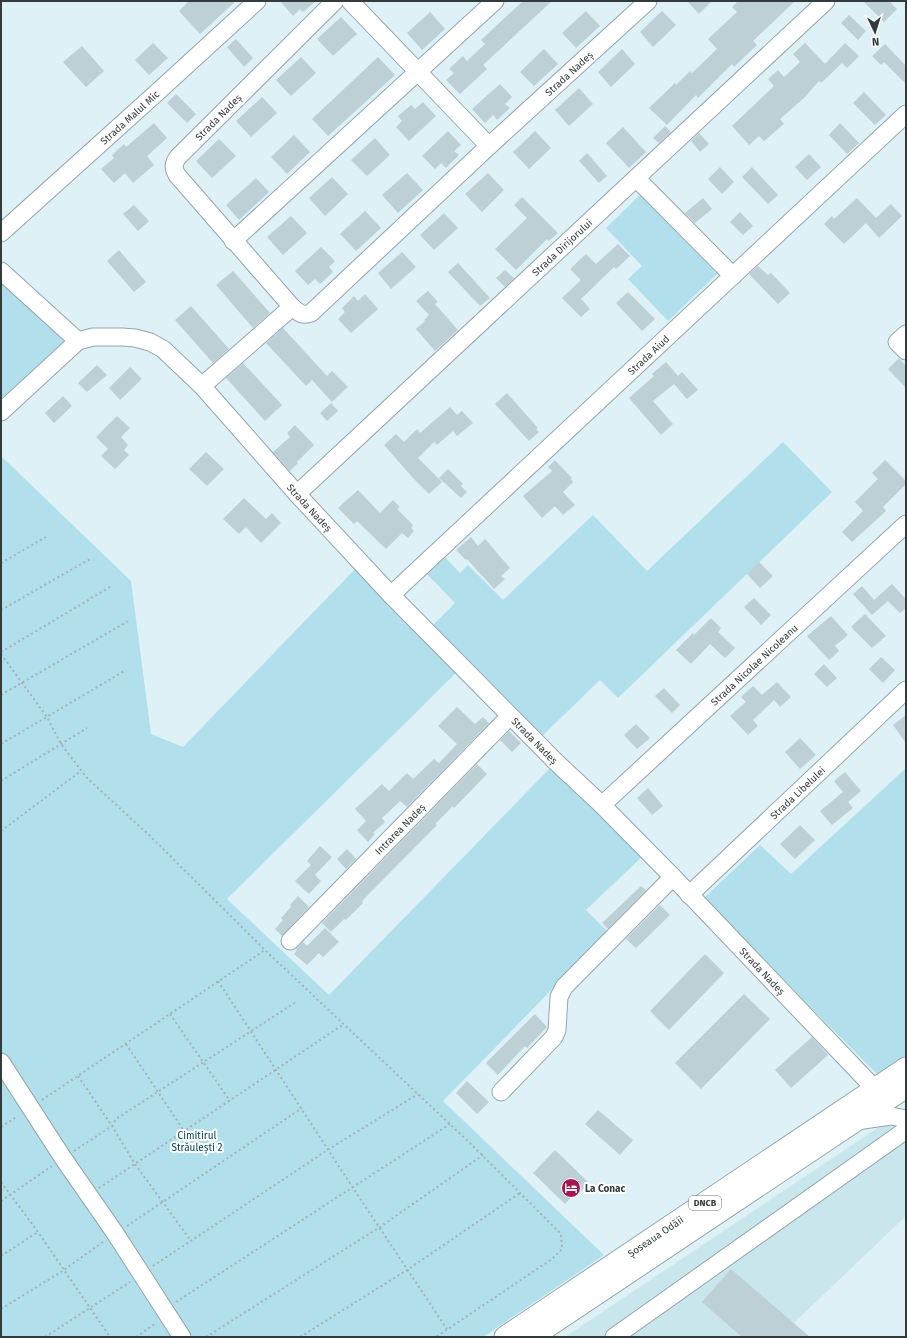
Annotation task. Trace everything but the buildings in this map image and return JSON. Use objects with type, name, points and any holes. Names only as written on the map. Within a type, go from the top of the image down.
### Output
[{"type":"main road","name":"Șoseaua Odăii","points":[[505,1337],[906,1068]]},
{"type":"main road","name":"Șoseaua Odăii","points":[[532,1337],[906,1087]]},
{"type":"street","name":"Strada Malul Mic","points":[[1,233],[141,108],[257,1]]},
{"type":"street","name":"Strada Nadeș","points":[[335,1],[178,157],[174,163],[174,169],[177,175],[292,307],[300,314],[305,315],[311,313],[489,146],[648,1]]},
{"type":"street","points":[[350,1],[489,146]]},
{"type":"street","points":[[234,241],[495,1]]},
{"type":"street","name":"Strada Dirijorului","points":[[298,494],[826,1]]},
{"type":"street","name":"Strada Aiud","points":[[391,595],[906,114]]},
{"type":"street","points":[[636,178],[733,276]]},
{"type":"street","points":[[1,271],[78,341],[1,412]]},
{"type":"street","points":[[202,386],[292,307]]},
{"type":"street","points":[[906,334],[897,342],[906,351]]},
{"type":"street","name":"Strada Nadeș","points":[[78,341],[93,337],[109,336],[135,338],[150,342],[163,349],[202,386],[298,494],[391,595],[510,716],[673,877],[875,1089]]},
{"type":"street","name":"Strada Nicolae Nicoleanu","points":[[602,806],[906,524]]},
{"type":"street","name":"Strada Libelulei","points":[[689,895],[906,690]]},
{"type":"street","name":"Intrarea Nadeș","points":[[290,941],[510,716]]},
{"type":"street","points":[[501,1092],[554,1037],[557,1030],[558,997],[564,987],[673,877]]},
{"type":"street","points":[[1,1062],[115,1233],[182,1337]]},
{"type":"street","points":[[854,1122],[891,1116],[906,1120]]},
{"type":"street","points":[[614,1337],[906,1130]]},
{"type":"path","points":[[1,563],[46,538]]},
{"type":"path","points":[[1,610],[90,559]]},
{"type":"path","points":[[110,587],[1,653],[46,717],[61,744],[81,771],[150,836],[265,950],[483,1155],[561,1234],[562,1249],[552,1259],[436,1337]]},
{"type":"path","points":[[1,695],[128,621]]},
{"type":"path","points":[[1,744],[126,670]]},
{"type":"path","points":[[1,781],[87,728]]},
{"type":"path","points":[[1,831],[81,771]]},
{"type":"path","points":[[1,1128],[265,950]]},
{"type":"path","points":[[218,981],[447,1329]]},
{"type":"path","points":[[1,1201],[112,1126],[116,1119],[296,1002]]},
{"type":"path","points":[[170,1014],[230,1101]]},
{"type":"path","points":[[89,1195],[344,1024]]},
{"type":"path","points":[[126,1044],[184,1131]]},
{"type":"path","points":[[78,1076],[112,1126],[135,1164],[190,1241]]},
{"type":"path","points":[[45,1337],[329,1149],[418,1094]]},
{"type":"path","points":[[1,1309],[64,1270],[115,1233],[302,1108]]},
{"type":"path","points":[[136,1337],[166,1313],[450,1124]]},
{"type":"path","points":[[206,1337],[380,1227],[483,1155]]},
{"type":"path","points":[[1,1182],[38,1232],[110,1337]]},
{"type":"path","points":[[300,1337],[407,1270],[520,1193]]},
{"type":"path","points":[[1,1256],[38,1232]]},
{"type":"shaded area","points":[[906,1109],[906,1216],[779,1337],[565,1337]]},
{"type":"green space","points":[[640,195],[717,274],[668,321],[628,279],[642,266],[606,228]]},
{"type":"green space","points":[[1,271],[78,341],[1,412]]},
{"type":"green space","points":[[783,442],[832,492],[618,698],[600,680],[539,739],[431,627],[455,603],[427,574],[445,557],[460,573],[468,565],[503,600],[593,515],[647,571]]},
{"type":"green space","name":"Cimitirul Străulești 2","points":[[1,456],[131,581],[151,734],[183,747],[359,565],[462,667],[227,899],[329,995],[556,762],[647,852],[586,910],[608,932],[443,1101],[604,1255],[483,1337],[1,1337]]},
{"type":"green space","points":[[906,768],[906,1055],[878,1075],[703,899],[760,845],[791,874]]},
{"type":"place","name":"La Conac","points":[[571,1188]]}]
